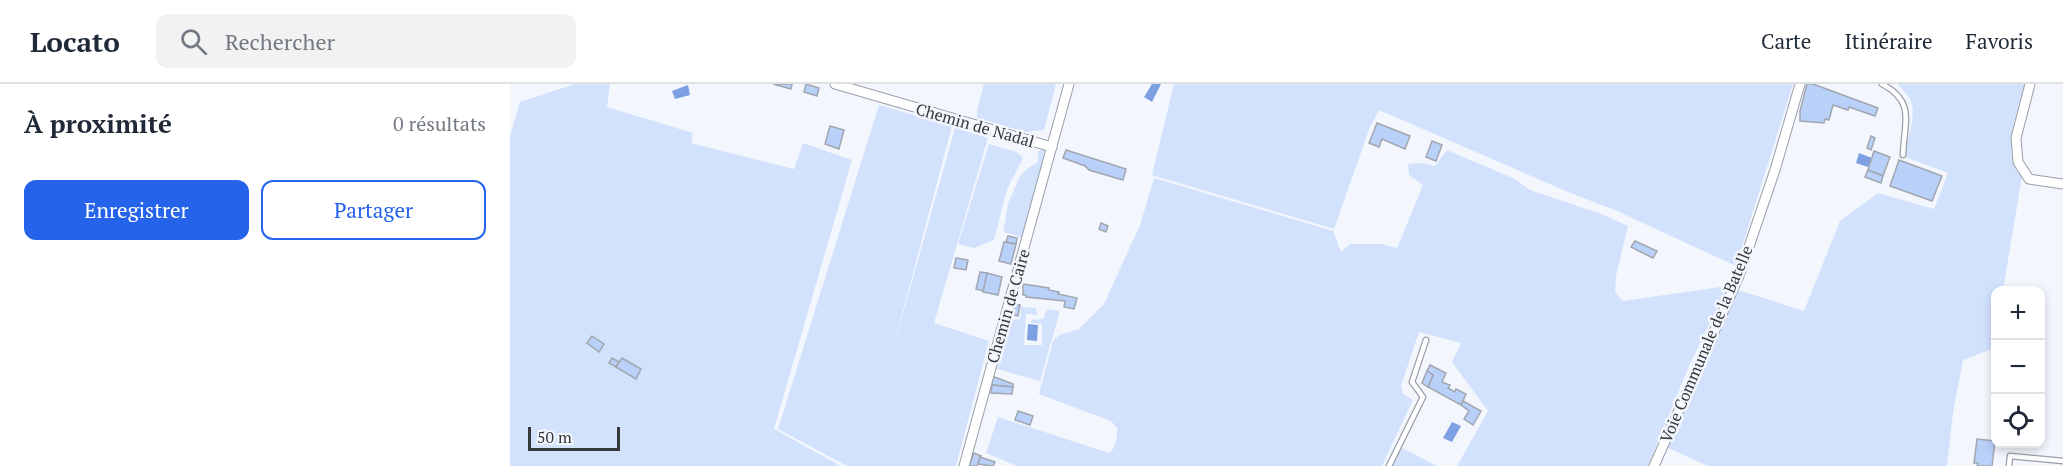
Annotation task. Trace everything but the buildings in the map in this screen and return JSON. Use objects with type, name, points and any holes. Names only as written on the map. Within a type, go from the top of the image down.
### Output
[{"type":"street","name":"Chemin de Nadal","points":[[835,84],[1052,147],[1069,84]]},
{"type":"street","name":"Voie Communale de la Batelle","points":[[1654,466],[1739,276],[1775,170],[1800,84]]},
{"type":"street","points":[[2030,84],[2016,138],[2018,162],[2029,179],[2063,184]]},
{"type":"street","name":"Chemin de Caire","points":[[964,466],[1052,147]]},
{"type":"lane","points":[[1882,84],[1895,91],[1906,108],[1903,155]]},
{"type":"lane","points":[[1389,466],[1423,397],[1412,382],[1426,340]]},
{"type":"lane","points":[[2009,466],[2010,456],[2063,461]]},
{"type":"shaded area","points":[[575,84],[610,84],[607,107],[693,133],[691,143],[794,169],[803,143],[852,160],[774,429],[841,466],[510,466],[510,136],[520,102]]},
{"type":"shaded area","points":[[984,84],[1056,84],[1044,130],[1025,132],[977,118]]},
{"type":"shaded area","points":[[1174,84],[1793,84],[1736,266],[1617,211],[1379,110],[1370,127],[1334,229],[1152,175]]},
{"type":"shaded area","points":[[1897,84],[2025,84],[2019,102],[2011,147],[2015,167],[2022,177],[2004,286],[1991,286],[1991,349],[1963,360],[1953,413],[1947,466],[1708,466],[1666,447],[1738,290],[1804,311],[1840,221],[1878,193],[1934,209],[1948,173],[1905,157],[1913,113],[1909,97]]},
{"type":"shaded area","points":[[879,105],[952,126],[891,356],[955,128],[988,138],[934,323],[989,341],[956,466],[847,466],[778,429]]},
{"type":"shaded area","points":[[989,144],[1017,152],[1023,158],[1007,189],[994,240],[974,248],[958,244]]},
{"type":"shaded area","points":[[1042,149],[1049,150],[1023,238],[1004,232],[1008,204],[1020,176],[1038,162],[1038,152]]},
{"type":"shaded area","points":[[1447,150],[1515,179],[1530,190],[1604,215],[1628,226],[1616,276],[1615,293],[1623,301],[1728,286],[1689,366],[1648,466],[1457,466],[1488,411],[1452,362],[1461,343],[1419,332],[1401,386],[1403,394],[1413,400],[1382,466],[1017,466],[986,453],[998,417],[1109,453],[1114,448],[1117,428],[1111,421],[1039,394],[1053,341],[1059,335],[1079,329],[1104,304],[1140,225],[1154,178],[1333,231],[1341,252],[1350,244],[1381,244],[1397,248],[1423,185],[1409,175],[1408,164],[1423,163],[1435,166]]},
{"type":"shaded area","points":[[1021,307],[1036,308],[1037,315],[1026,314],[1024,345],[1042,345],[1042,324],[1031,323],[1031,320],[1043,319],[1047,309],[1060,311],[1040,381],[997,369],[1011,320],[1020,319]]},
{"type":"shaded area","points":[[1402,448],[1437,466],[1392,466]]},
{"type":"water","points":[[1152,84],[1161,84],[1152,102],[1144,97]]},
{"type":"water","points":[[688,85],[690,95],[675,99],[672,91]]},
{"type":"water","points":[[1859,153],[1872,158],[1868,167],[1856,163]]},
{"type":"water","points":[[1028,324],[1038,325],[1037,341],[1027,340]]},
{"type":"water","points":[[1452,422],[1461,426],[1452,442],[1443,438]]}]
